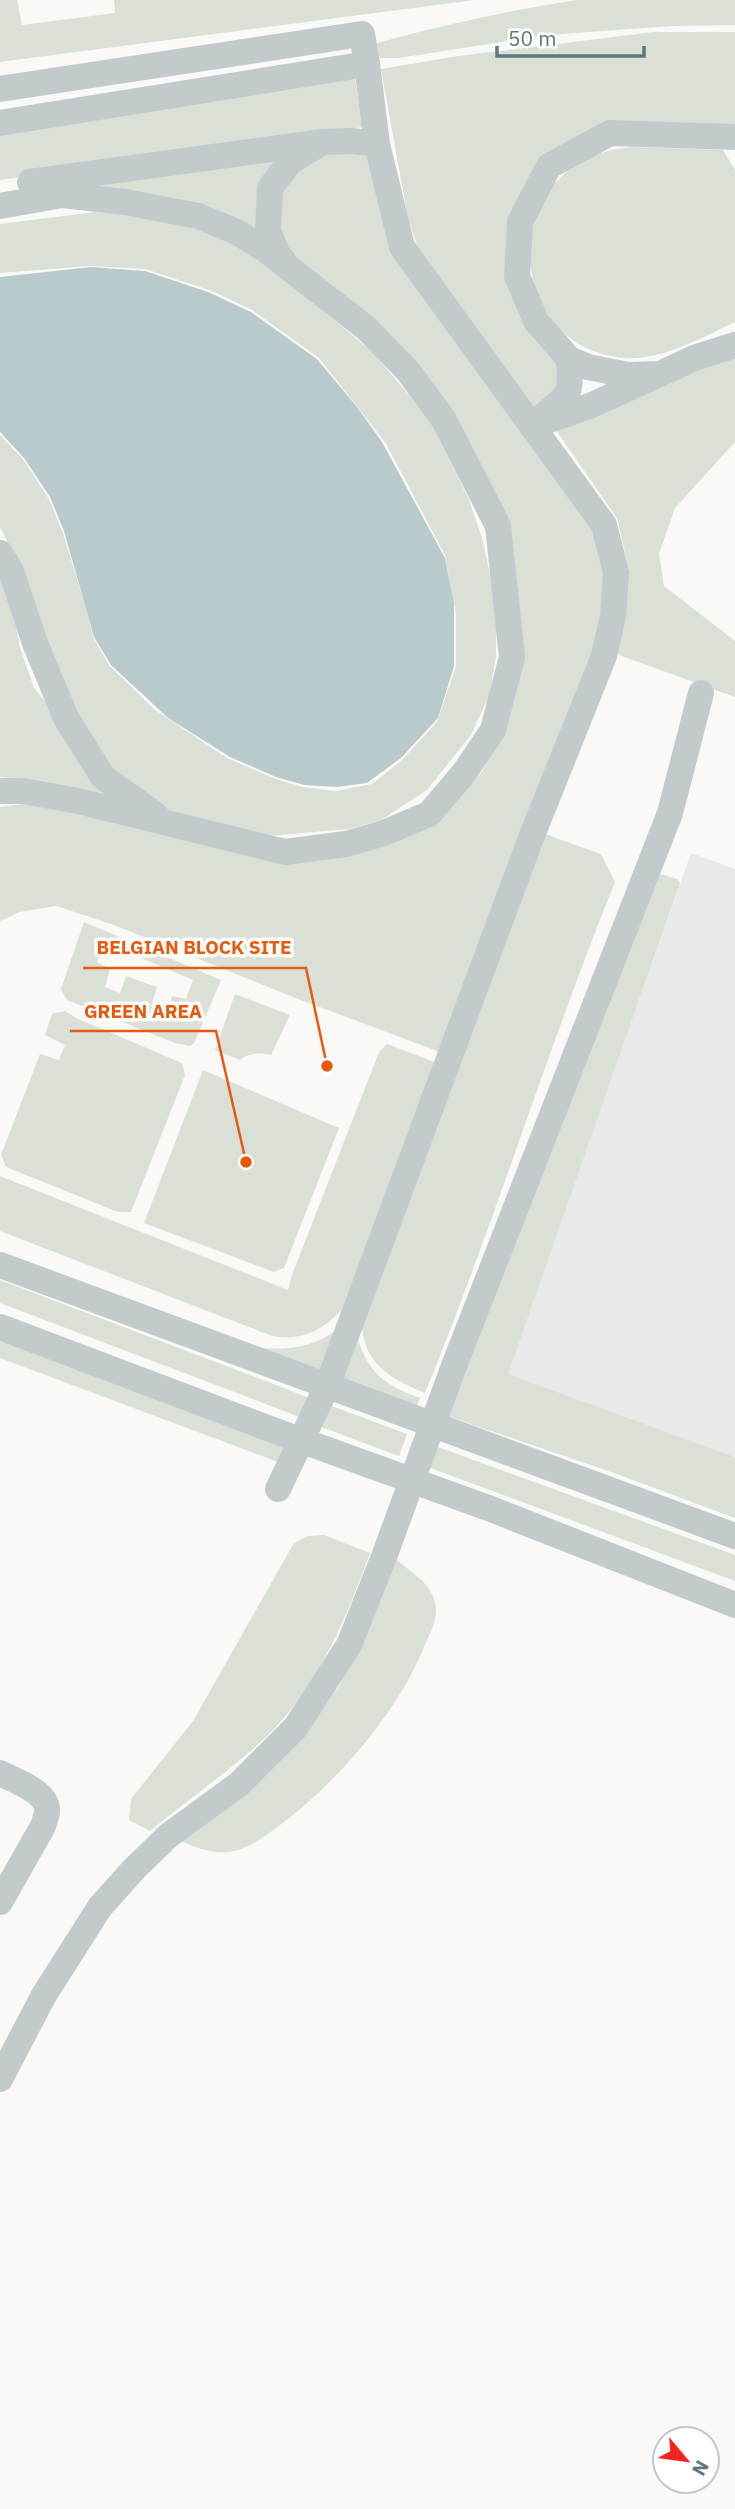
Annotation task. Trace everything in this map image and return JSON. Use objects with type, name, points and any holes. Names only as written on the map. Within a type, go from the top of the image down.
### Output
[{"type":"street","points":[[0,89],[362,34],[377,144],[402,247],[604,525],[616,572],[613,616],[604,656],[531,838],[328,1384],[278,1489]]},
{"type":"street","points":[[0,123],[368,64]]},
{"type":"street","points":[[660,374],[617,373],[569,359],[536,321],[517,276],[520,222],[550,166],[610,134],[733,144]]},
{"type":"street","points":[[0,187],[323,142],[377,144]]},
{"type":"street","points":[[297,274],[278,255],[268,231],[270,188],[290,162],[323,142]]},
{"type":"street","points":[[0,206],[62,195],[125,202],[198,216],[237,232],[297,274],[366,328],[408,371],[444,420],[498,526],[512,657],[493,730],[464,774],[429,814],[384,833],[346,844],[285,852],[78,801],[23,791],[0,791]]},
{"type":"street","points":[[532,426],[592,405],[694,358],[735,345]]},
{"type":"street","points":[[532,426],[566,398],[571,383],[569,359]]},
{"type":"street","points":[[0,553],[11,571],[35,643],[66,719],[103,776],[169,824]]},
{"type":"street","points":[[0,2079],[44,1995],[100,1907],[168,1836],[239,1784],[296,1727],[349,1645],[454,1366],[670,813],[701,693]]},
{"type":"street","points":[[0,1265],[735,1536]]},
{"type":"street","points":[[0,1327],[301,1441],[491,1509],[735,1605]]},
{"type":"street","points":[[0,1773],[36,1793],[46,1804],[47,1814],[43,1826],[0,1902]]},
{"type":"shaded area","points":[[0,0],[17,0],[22,25],[115,13],[114,0],[475,0],[0,62]]},
{"type":"shaded area","points":[[576,0],[735,0],[735,25],[672,26],[548,35],[399,58],[380,58],[369,53],[374,44],[424,31]]},
{"type":"shaded area","points":[[654,32],[735,32],[735,128],[602,128],[512,220],[563,379],[536,409],[418,248],[408,218],[381,69],[458,56]]},
{"type":"shaded area","points":[[355,78],[363,127],[0,180],[0,133]]},
{"type":"shaded area","points":[[632,147],[723,150],[735,170],[735,322],[667,352],[625,358],[584,347],[554,322],[536,290],[530,253],[536,216],[555,183],[587,159]]},
{"type":"shaded area","points":[[366,148],[394,256],[589,521],[605,569],[600,630],[586,671],[440,1052],[298,999],[114,925],[56,906],[20,912],[0,921],[0,807],[33,803],[283,857],[459,797],[481,773],[497,744],[520,651],[462,438],[286,255],[277,234],[277,190],[314,155]]},
{"type":"shaded area","points":[[290,159],[267,231],[74,187]]},
{"type":"shaded area","points":[[95,212],[152,216],[203,228],[253,250],[374,354],[430,420],[469,500],[482,538],[496,601],[496,657],[489,696],[471,735],[427,790],[381,820],[348,829],[269,836],[168,810],[118,776],[86,742],[17,560],[0,527],[0,435],[23,459],[49,499],[63,533],[93,637],[109,665],[155,710],[227,758],[276,779],[303,787],[335,791],[372,784],[401,761],[437,722],[456,666],[456,614],[445,555],[385,442],[319,358],[252,310],[212,291],[145,269],[91,266],[0,273],[0,224]]},
{"type":"shaded area","points":[[91,267],[145,271],[208,292],[251,312],[317,359],[382,442],[445,558],[454,603],[454,666],[438,718],[401,758],[367,783],[337,787],[304,785],[276,777],[230,757],[168,718],[111,665],[94,637],[64,531],[50,497],[24,458],[0,432],[0,277]]},
{"type":"shaded area","points":[[735,354],[735,442],[675,508],[659,554],[664,586],[735,641],[735,697],[619,655],[615,646],[629,569],[617,518],[551,423]]},
{"type":"shaded area","points":[[0,571],[12,604],[20,648],[34,688],[129,801],[23,779],[0,777]]},
{"type":"shaded area","points":[[542,833],[601,854],[615,882],[425,1393],[382,1369],[368,1351],[362,1326]]},
{"type":"shaded area","points":[[691,853],[735,869],[735,1457],[507,1374]]},
{"type":"shaded area","points":[[647,870],[677,879],[680,883],[508,1374],[735,1457],[735,1518],[447,1416]]},
{"type":"shaded area","points":[[84,922],[221,980],[194,1043],[190,1046],[175,1043],[67,1000],[61,989]],"holes":[[[105,943],[193,980],[186,999],[172,996],[167,1012],[151,1006],[157,987],[126,976],[120,993],[105,987],[110,969],[97,962]]]},
{"type":"shaded area","points":[[235,994],[290,1015],[271,1055],[254,1054],[240,1060],[215,1050]]},
{"type":"shaded area","points":[[65,1011],[182,1063],[185,1075],[131,1212],[118,1212],[6,1167],[1,1155],[40,1054],[59,1060],[65,1045],[45,1035],[52,1014]]},
{"type":"shaded area","points":[[387,1044],[437,1063],[342,1309],[311,1333],[292,1337],[272,1336],[0,1231],[0,1176],[288,1290],[379,1052]]},
{"type":"shaded area","points":[[203,1070],[339,1128],[284,1268],[274,1272],[144,1223]]},
{"type":"shaded area","points":[[0,1280],[314,1400],[305,1419],[0,1303]]},
{"type":"shaded area","points":[[0,1330],[297,1441],[281,1463],[0,1358]]},
{"type":"shaded area","points":[[355,1330],[364,1356],[377,1374],[395,1387],[420,1398],[414,1414],[333,1379]]},
{"type":"shaded area","points":[[334,1332],[328,1377],[243,1348],[300,1346]]},
{"type":"shaded area","points":[[321,1402],[407,1434],[399,1456],[311,1423]]},
{"type":"shaded area","points":[[435,1446],[735,1555],[735,1581],[428,1467]]},
{"type":"shaded area","points":[[324,1535],[370,1553],[340,1627],[301,1696],[252,1750],[150,1831],[129,1820],[131,1799],[193,1721],[294,1543],[308,1536]]},
{"type":"shaded area","points":[[396,1559],[428,1587],[435,1602],[436,1616],[415,1668],[384,1718],[324,1787],[253,1844],[234,1851],[219,1852],[178,1840],[309,1727],[339,1686],[369,1628]]},
{"type":"place","name":"BELGIAN BLOCK SITE","points":[[327,1066]]},
{"type":"place","name":"GREEN AREA","points":[[246,1162]]}]
